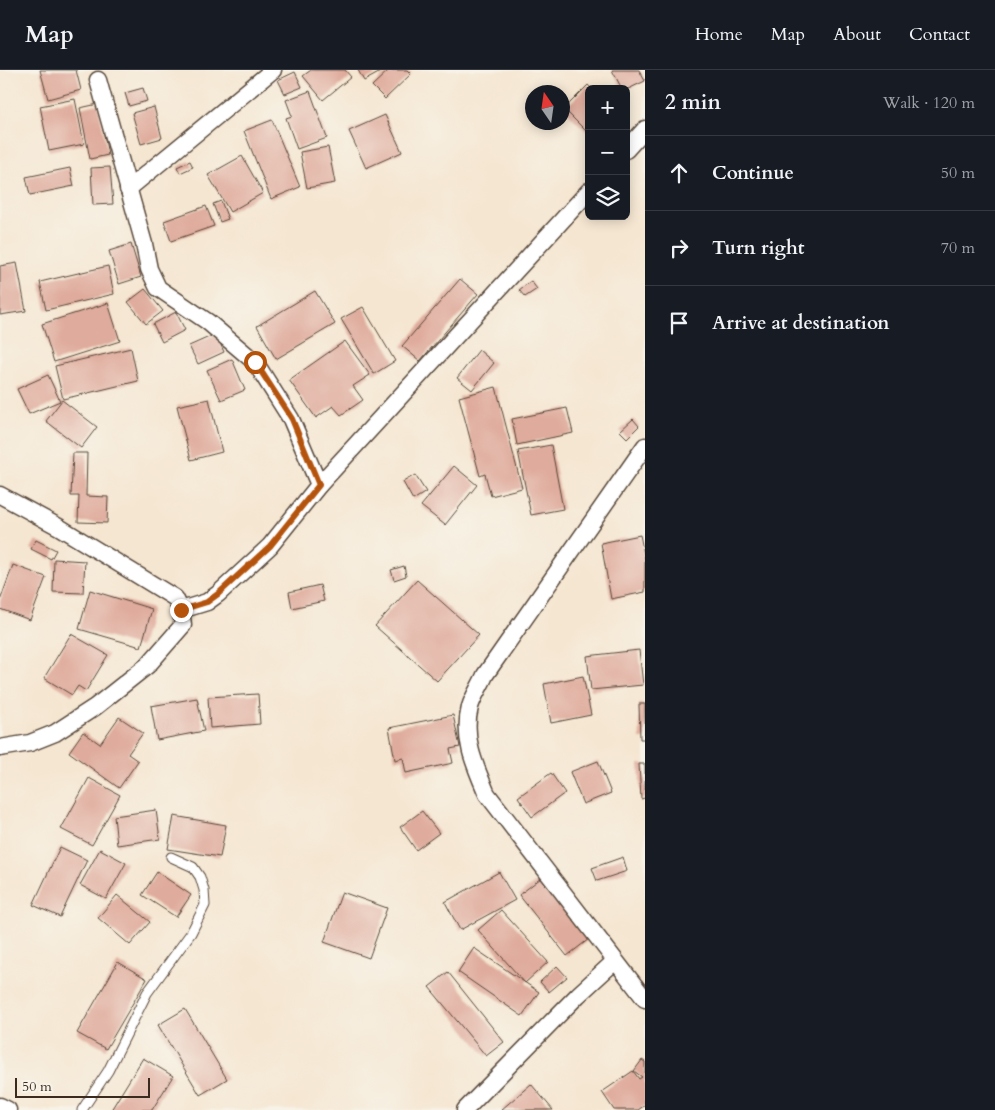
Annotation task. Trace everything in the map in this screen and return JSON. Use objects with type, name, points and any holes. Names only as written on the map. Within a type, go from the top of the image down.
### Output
[{"type":"street","points":[[128,189],[273,70]]},
{"type":"street","points":[[98,80],[144,244],[149,269],[158,288],[208,322],[255,362],[292,419],[319,485]]},
{"type":"street","points":[[630,146],[645,129]]},
{"type":"street","points":[[181,610],[207,602],[270,546],[319,485],[585,195]]},
{"type":"street","points":[[645,446],[485,675],[470,707],[468,733],[471,756],[487,794],[645,999]]},
{"type":"street","points":[[0,495],[59,527],[175,598],[181,610],[183,625],[148,665],[95,707],[55,734],[30,743],[0,748]]},
{"type":"street","points":[[465,1110],[615,960]]},
{"type":"street","points":[[0,1106],[8,1110]]},
{"type":"lane","points":[[82,1110],[108,1071],[147,993],[191,933],[205,905],[204,890],[200,877],[193,867],[171,857]]},
{"type":"building","points":[[40,70],[76,70],[81,90],[48,99]]},
{"type":"building","points":[[311,70],[345,70],[351,77],[323,100],[303,76]]},
{"type":"building","points":[[358,70],[384,70],[364,81]]},
{"type":"building","points":[[389,70],[407,70],[411,74],[385,99],[372,86]]},
{"type":"building","points":[[612,70],[639,70],[645,81],[630,88],[630,85],[620,85]]},
{"type":"building","points":[[295,72],[302,87],[285,94],[278,80]]},
{"type":"building","points":[[143,88],[147,101],[129,106],[125,93]]},
{"type":"building","points":[[585,88],[585,130],[570,115],[570,103]]},
{"type":"building","points":[[310,91],[327,138],[297,149],[286,118],[292,116],[286,100]]},
{"type":"building","points":[[75,99],[84,144],[49,151],[40,106]]},
{"type":"building","points":[[98,104],[108,155],[90,159],[80,108]]},
{"type":"building","points":[[154,107],[162,138],[141,144],[132,113]]},
{"type":"building","points":[[385,115],[402,152],[366,168],[349,131]]},
{"type":"building","points":[[272,120],[300,187],[271,199],[244,131]]},
{"type":"building","points":[[328,147],[335,183],[307,188],[300,152]]},
{"type":"building","points":[[242,156],[263,193],[230,212],[208,175]]},
{"type":"building","points":[[190,161],[193,167],[180,173],[177,167]]},
{"type":"building","points":[[110,167],[113,204],[93,205],[91,168]]},
{"type":"building","points":[[70,168],[74,186],[30,195],[26,177]]},
{"type":"building","points":[[221,201],[228,219],[220,222],[213,204]]},
{"type":"building","points":[[206,206],[214,226],[171,241],[164,221]]},
{"type":"building","points":[[131,244],[141,277],[119,284],[109,251]]},
{"type":"building","points":[[17,263],[26,311],[0,315],[0,266]]},
{"type":"building","points":[[108,266],[114,294],[46,310],[40,282]]},
{"type":"building","points":[[460,279],[478,294],[420,361],[402,346]]},
{"type":"building","points":[[531,281],[537,289],[525,297],[519,290]]},
{"type":"building","points":[[145,289],[163,311],[146,324],[128,302]]},
{"type":"building","points":[[315,291],[335,324],[276,359],[257,326]]},
{"type":"building","points":[[108,303],[120,341],[54,362],[42,324]]},
{"type":"building","points":[[363,307],[395,361],[374,374],[341,319]]},
{"type":"building","points":[[176,312],[185,330],[162,342],[153,324]]},
{"type":"building","points":[[216,334],[224,352],[198,364],[189,346]]},
{"type":"building","points":[[345,341],[370,375],[353,386],[363,400],[341,415],[333,406],[316,418],[289,380]]},
{"type":"building","points":[[131,348],[138,381],[63,399],[55,366]]},
{"type":"building","points":[[479,350],[494,363],[472,390],[457,378]]},
{"type":"building","points":[[232,359],[245,390],[221,400],[207,370]]},
{"type":"building","points":[[48,375],[60,401],[29,414],[17,389]]},
{"type":"building","points":[[496,387],[522,488],[491,496],[485,474],[480,476],[459,397]]},
{"type":"building","points":[[209,399],[222,452],[191,460],[177,406]]},
{"type":"building","points":[[62,400],[97,427],[81,448],[46,421]]},
{"type":"building","points":[[567,408],[573,433],[517,445],[512,419]]},
{"type":"building","points":[[633,419],[639,426],[627,438],[620,431]]},
{"type":"building","points":[[551,445],[563,509],[531,515],[518,451]]},
{"type":"building","points":[[73,453],[87,453],[86,496],[108,497],[107,523],[78,522],[79,496],[71,496]]},
{"type":"building","points":[[454,466],[477,485],[445,525],[421,506]]},
{"type":"building","points":[[415,475],[426,492],[413,500],[403,482]]},
{"type":"building","points":[[640,535],[645,559],[645,592],[611,599],[601,543]]},
{"type":"building","points":[[36,540],[56,550],[51,559],[31,549]]},
{"type":"building","points":[[54,559],[85,561],[83,593],[53,592]]},
{"type":"building","points":[[13,565],[46,577],[30,620],[0,609],[0,601]]},
{"type":"building","points":[[404,566],[406,576],[394,580],[391,570]]},
{"type":"building","points":[[417,580],[479,635],[437,681],[375,626]]},
{"type":"building","points":[[320,585],[324,601],[292,608],[289,592]]},
{"type":"building","points":[[90,590],[152,609],[141,647],[79,629]]},
{"type":"building","points":[[71,634],[108,655],[86,691],[78,686],[72,695],[44,678]]},
{"type":"building","points":[[639,650],[643,685],[591,690],[587,656]]},
{"type":"building","points":[[583,676],[591,715],[551,723],[544,684]]},
{"type":"building","points":[[258,694],[260,724],[210,728],[208,697]]},
{"type":"building","points":[[197,698],[204,731],[157,740],[151,706]]},
{"type":"building","points":[[639,704],[645,704],[645,739],[640,739]]},
{"type":"building","points":[[453,715],[460,747],[450,749],[453,763],[406,773],[403,758],[395,760],[389,728]]},
{"type":"building","points":[[119,717],[143,733],[128,754],[138,761],[119,788],[69,752],[83,732],[100,744]]},
{"type":"building","points":[[598,761],[611,793],[583,804],[570,772]]},
{"type":"building","points":[[639,764],[645,764],[645,798],[641,799]]},
{"type":"building","points":[[551,773],[565,793],[532,817],[518,797]]},
{"type":"building","points":[[89,778],[120,795],[92,845],[61,829]]},
{"type":"building","points":[[156,810],[160,839],[117,845],[114,816]]},
{"type":"building","points":[[422,811],[439,833],[416,850],[400,827]]},
{"type":"building","points":[[174,816],[226,825],[220,857],[168,849]]},
{"type":"building","points":[[60,847],[87,860],[60,917],[33,905]]},
{"type":"building","points":[[100,849],[126,863],[106,899],[80,885]]},
{"type":"building","points":[[623,857],[627,871],[597,881],[592,868]]},
{"type":"building","points":[[157,872],[191,895],[176,917],[142,895]]},
{"type":"building","points":[[499,872],[515,900],[460,930],[445,902]]},
{"type":"building","points":[[541,878],[589,939],[567,956],[519,895]]},
{"type":"building","points":[[342,892],[387,908],[369,958],[324,942]]},
{"type":"building","points":[[117,895],[150,922],[130,945],[98,918]]},
{"type":"building","points":[[501,910],[548,962],[525,983],[478,930]]},
{"type":"building","points":[[474,948],[539,992],[522,1016],[458,972]]},
{"type":"building","points":[[118,962],[147,979],[106,1049],[77,1033]]},
{"type":"building","points":[[557,966],[567,977],[549,992],[540,982]]},
{"type":"building","points":[[448,972],[504,1042],[486,1056],[429,987]]},
{"type":"building","points":[[185,1009],[227,1079],[200,1095],[158,1025]]},
{"type":"building","points":[[143,1058],[173,1076],[152,1110],[111,1110]]},
{"type":"building","points":[[642,1060],[645,1062],[645,1105],[638,1110],[614,1110],[602,1092],[633,1071],[639,1079],[642,1077],[634,1071]]},
{"type":"building","points":[[531,1084],[553,1110],[501,1110]]},
{"type":"route","points":[[181,610],[207,602],[218,594],[270,546],[319,485],[292,419],[255,362]]}]
